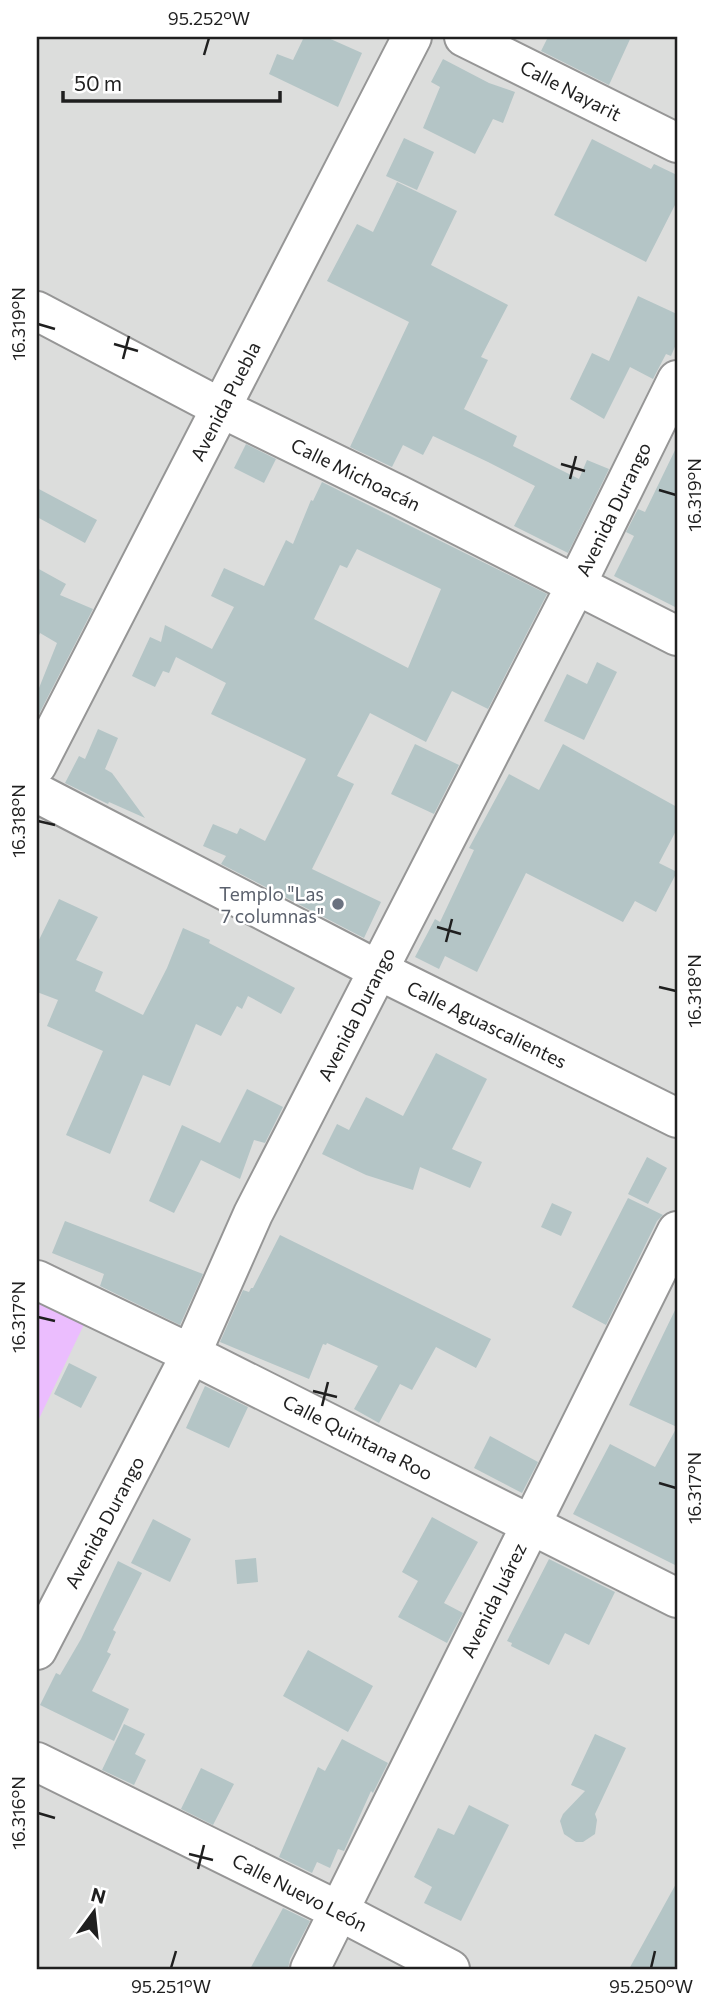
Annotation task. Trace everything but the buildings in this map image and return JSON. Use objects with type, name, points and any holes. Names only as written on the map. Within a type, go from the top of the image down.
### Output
[{"type":"street","name":"Avenida Puebla","points":[[37,765],[412,37]]},
{"type":"street","name":"Calle Nayarit","points":[[464,37],[677,143]]},
{"type":"street","name":"Calle Michoacán","points":[[37,311],[221,408],[677,636]]},
{"type":"street","name":"Avenida Durango","points":[[37,1650],[191,1354],[253,1214],[576,585],[677,380]]},
{"type":"street","name":"Calle Aguascalientes","points":[[37,793],[378,971],[677,1118]]},
{"type":"street","name":"Avenida Juárez","points":[[310,1969],[677,1231]]},
{"type":"street","name":"Calle Quintana Roo","points":[[37,1280],[191,1354],[677,1598]]},
{"type":"street","name":"Calle Nuevo León","points":[[37,1762],[339,1911],[450,1969]]},
{"type":"shaded area","points":[[37,37],[677,37],[677,1969],[37,1969]]},
{"type":"shaded area","points":[[37,1292],[88,1316],[37,1423]]},
{"type":"place","name":"Templo \"Las 7 columnas\"","points":[[338,904]]}]
